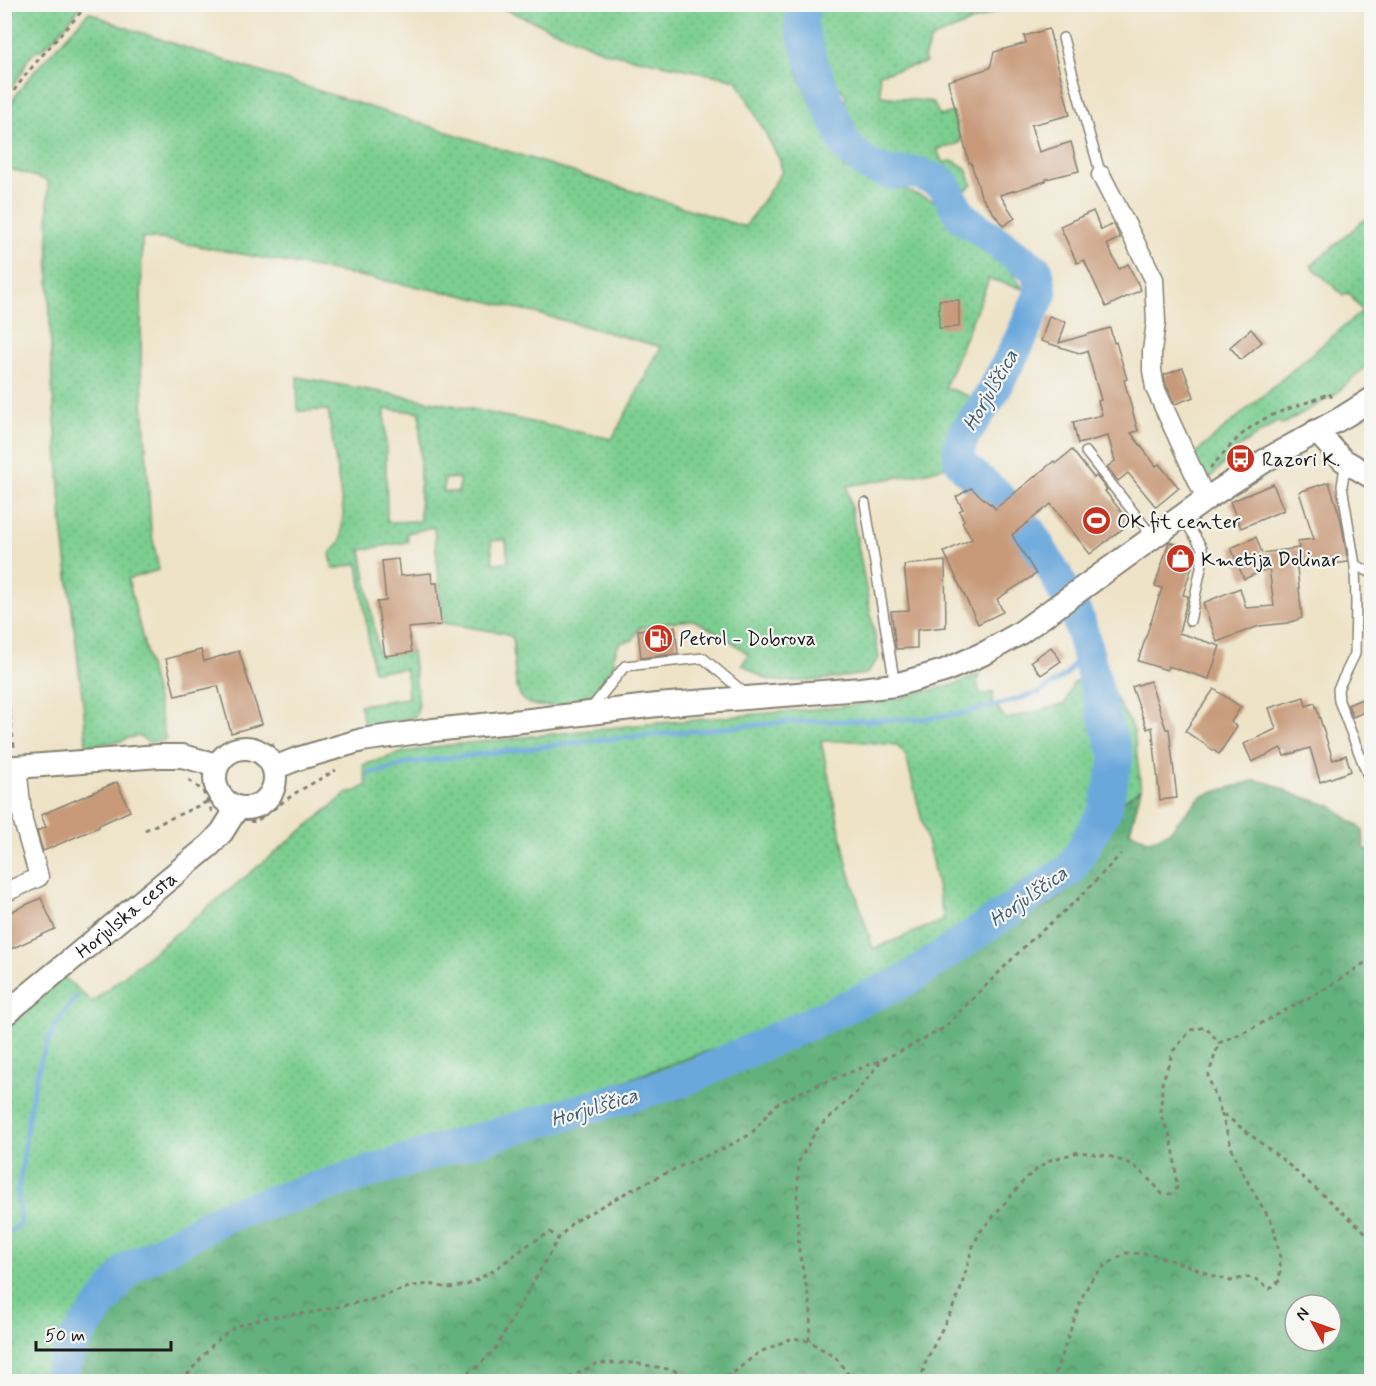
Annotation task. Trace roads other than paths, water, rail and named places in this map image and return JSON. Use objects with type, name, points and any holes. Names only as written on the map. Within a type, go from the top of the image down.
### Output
[{"type":"street","points":[[1101,174],[1154,279],[1156,322],[1152,370],[1155,388],[1206,499]]},
{"type":"street","points":[[274,768],[297,759],[362,741],[433,730],[522,722],[657,705],[861,689],[895,685],[944,671],[987,652],[1020,633],[1206,499],[1266,460],[1371,399]]},
{"type":"street","points":[[1316,431],[1348,464],[1371,477]]},
{"type":"street","points":[[242,747],[262,752],[270,759],[274,768],[276,779],[273,790],[259,805],[248,808],[229,802],[215,786],[214,776],[217,765],[231,750],[242,747]]},
{"type":"street","points":[[4,893],[39,877],[11,767],[159,756],[182,756],[217,765]]},
{"type":"street","name":"Horjulska cesta","points":[[4,1015],[204,850],[222,832],[229,802]]},
{"type":"lane","points":[[1063,38],[1101,174]]},
{"type":"lane","points":[[1086,452],[1153,537]]},
{"type":"lane","points":[[1348,464],[1342,486],[1355,565],[1355,654],[1338,689],[1339,701],[1368,776],[1371,776]]},
{"type":"lane","points":[[865,503],[895,685]]},
{"type":"lane","points":[[1182,516],[1202,548],[1202,563],[1190,621]]},
{"type":"lane","points":[[1355,565],[1371,573]]},
{"type":"lane","points":[[587,714],[625,666],[702,658],[752,698]]},
{"type":"waterway","name":"Horjulščica","points":[[57,1382],[75,1340],[129,1268],[226,1216],[441,1150],[682,1081],[908,979],[1071,869],[1105,810],[1117,757],[1079,621],[1058,579],[1030,532],[996,494],[968,471],[960,461],[959,448],[964,434],[992,394],[1022,336],[1041,292],[1037,271],[961,216],[943,183],[918,173],[890,173],[867,165],[846,146],[814,69],[801,26],[803,4]]},
{"type":"waterway","points":[[369,773],[388,770],[408,763],[590,741],[787,722],[923,719],[966,713],[1040,692],[1066,675],[1085,649]]},
{"type":"waterway","points":[[4,1234],[9,1233],[20,1224],[19,1187],[28,1117],[37,1073],[53,1032],[63,1014],[77,997]]},
{"type":"place","name":"Razori K.","points":[[1241,459]]},
{"type":"place","name":"OK fit center","points":[[1096,521]]},
{"type":"place","name":"Kmetija Dolinar","points":[[1180,559]]},
{"type":"place","name":"Petrol - Dobrova","points":[[658,638]]}]
